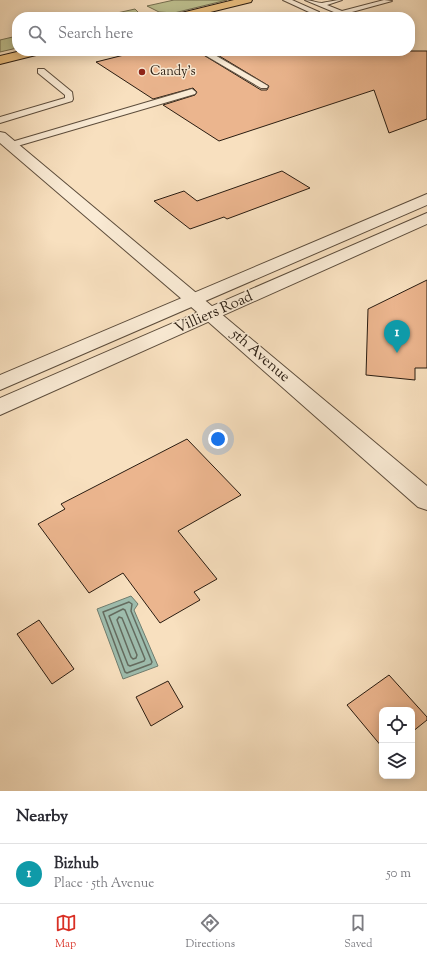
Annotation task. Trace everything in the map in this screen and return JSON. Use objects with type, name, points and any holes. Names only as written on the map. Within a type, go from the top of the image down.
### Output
[{"type":"main road","points":[[198,12],[247,0]]},
{"type":"main road","points":[[0,60],[16,56]]},
{"type":"street","name":"5th Avenue","points":[[5,141],[211,314],[427,500]]},
{"type":"street","name":"Villiers Road","points":[[0,383],[427,199]]},
{"type":"street","name":"Villiers Road","points":[[0,407],[427,218]]},
{"type":"lane","points":[[286,0],[316,12]]},
{"type":"lane","points":[[334,11],[377,0]]},
{"type":"lane","points":[[345,12],[389,1],[387,0]]},
{"type":"lane","points":[[314,2],[338,12]]},
{"type":"lane","points":[[314,2],[341,2]]},
{"type":"lane","points":[[327,8],[341,2]]},
{"type":"lane","points":[[211,56],[264,86]]},
{"type":"lane","points":[[0,120],[69,99],[69,94],[41,71]]},
{"type":"lane","points":[[5,141],[192,92]]},
{"type":"green space","points":[[174,0],[227,0],[178,12],[159,12],[147,6]]},
{"type":"green space","points":[[135,9],[138,12],[122,12]]},
{"type":"green space","points":[[12,37],[12,49],[0,52],[0,40]]},
{"type":"water","points":[[131,596],[138,604],[134,610],[158,666],[123,679],[97,609]]},
{"type":"building","points":[[415,51],[427,51],[427,119],[389,133],[374,90],[219,141],[163,105],[195,95],[197,92],[193,88],[153,99],[96,62],[120,56],[205,56],[261,90],[267,90],[269,86],[219,56],[415,56]]},
{"type":"building","points":[[282,171],[310,188],[227,219],[224,217],[190,229],[154,201],[184,191],[197,201]]},
{"type":"building","points":[[427,280],[427,368],[415,368],[415,380],[366,375],[368,309]]},
{"type":"building","points":[[187,439],[241,495],[178,531],[217,579],[194,592],[200,600],[160,623],[123,573],[89,593],[38,524],[65,509],[61,504]]},
{"type":"building","points":[[39,620],[74,669],[52,684],[17,634]]},
{"type":"building","points":[[389,675],[427,717],[427,720],[415,730],[415,707],[379,707],[379,743],[347,705]]},
{"type":"building","points":[[168,681],[183,707],[151,726],[136,697]]},
{"type":"place","name":"Candy's","points":[[142,72]]},
{"type":"place","name":"Bizhub","points":[[397,353]]}]
